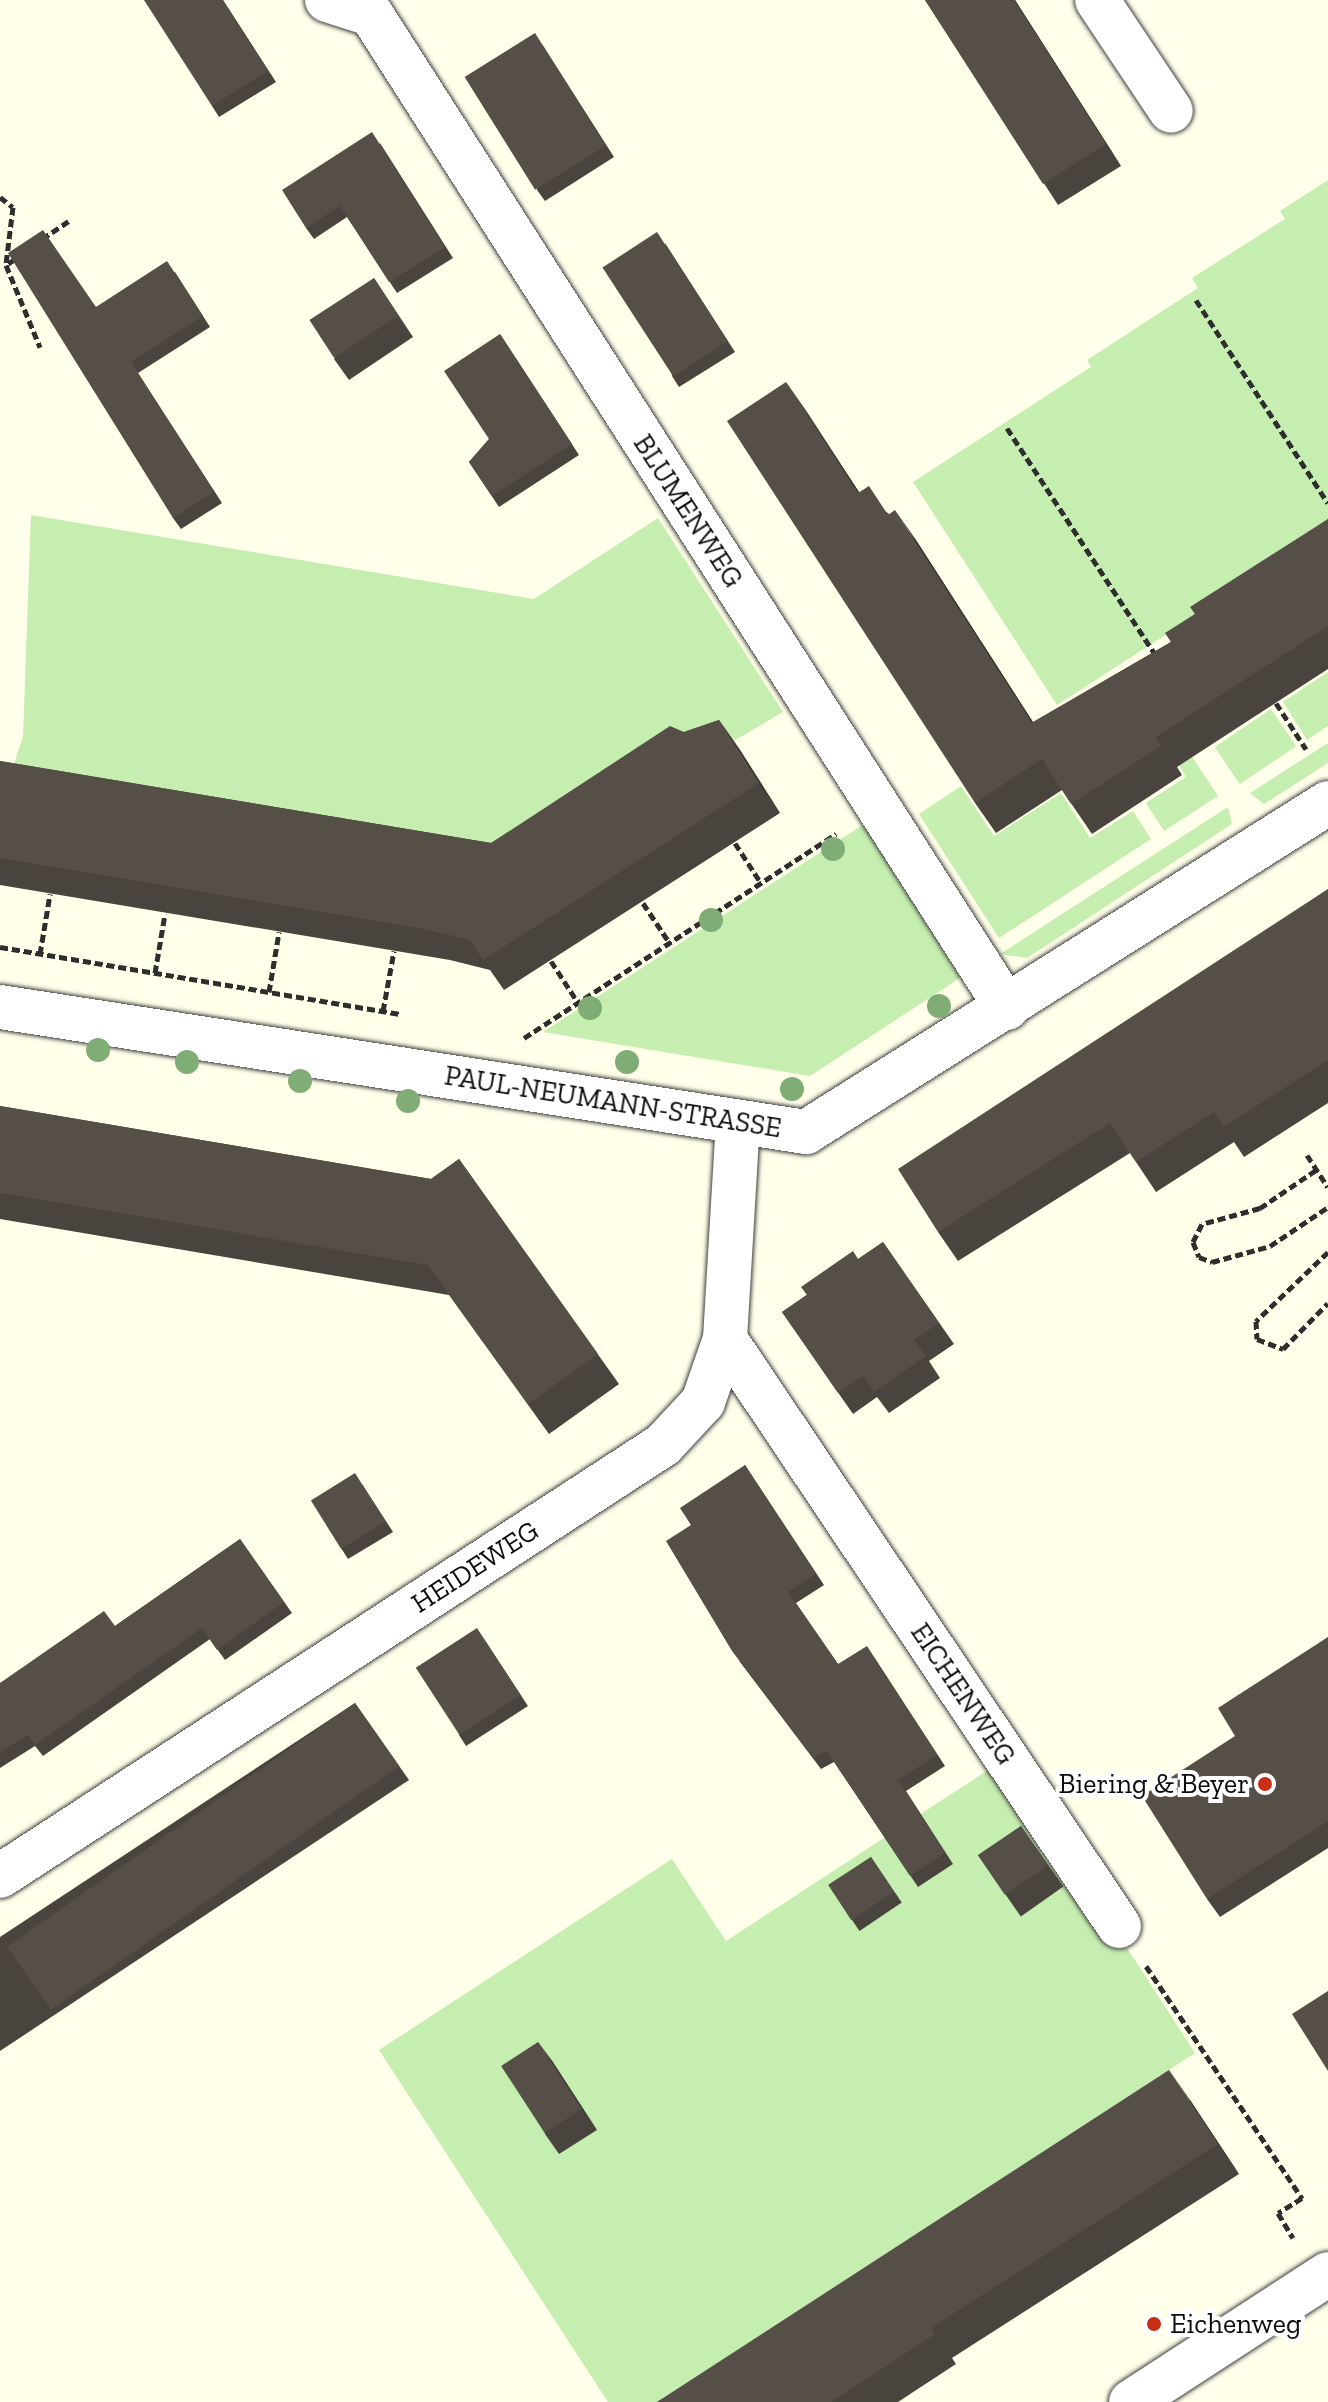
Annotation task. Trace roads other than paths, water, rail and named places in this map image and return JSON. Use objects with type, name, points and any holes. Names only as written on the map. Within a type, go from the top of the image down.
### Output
[{"type":"street","name":"BLUMENWEG","points":[[327,0],[372,7],[1007,1008]]},
{"type":"street","points":[[1097,0],[1171,111]]},
{"type":"street","name":"PAUL-NEUMANN-STRASSE","points":[[0,1007],[806,1132],[1328,803]]},
{"type":"street","name":"HEIDEWEG","points":[[0,1876],[663,1445],[703,1402],[725,1339],[738,1122]]},
{"type":"street","name":"EICHENWEG","points":[[725,1339],[1119,1926]]},
{"type":"street","points":[[1131,2402],[1324,2277]]},
{"type":"place","name":"Biering & Beyer","points":[[1265,1784]]},
{"type":"place","name":"Eichenweg","points":[[1154,2324]]}]
